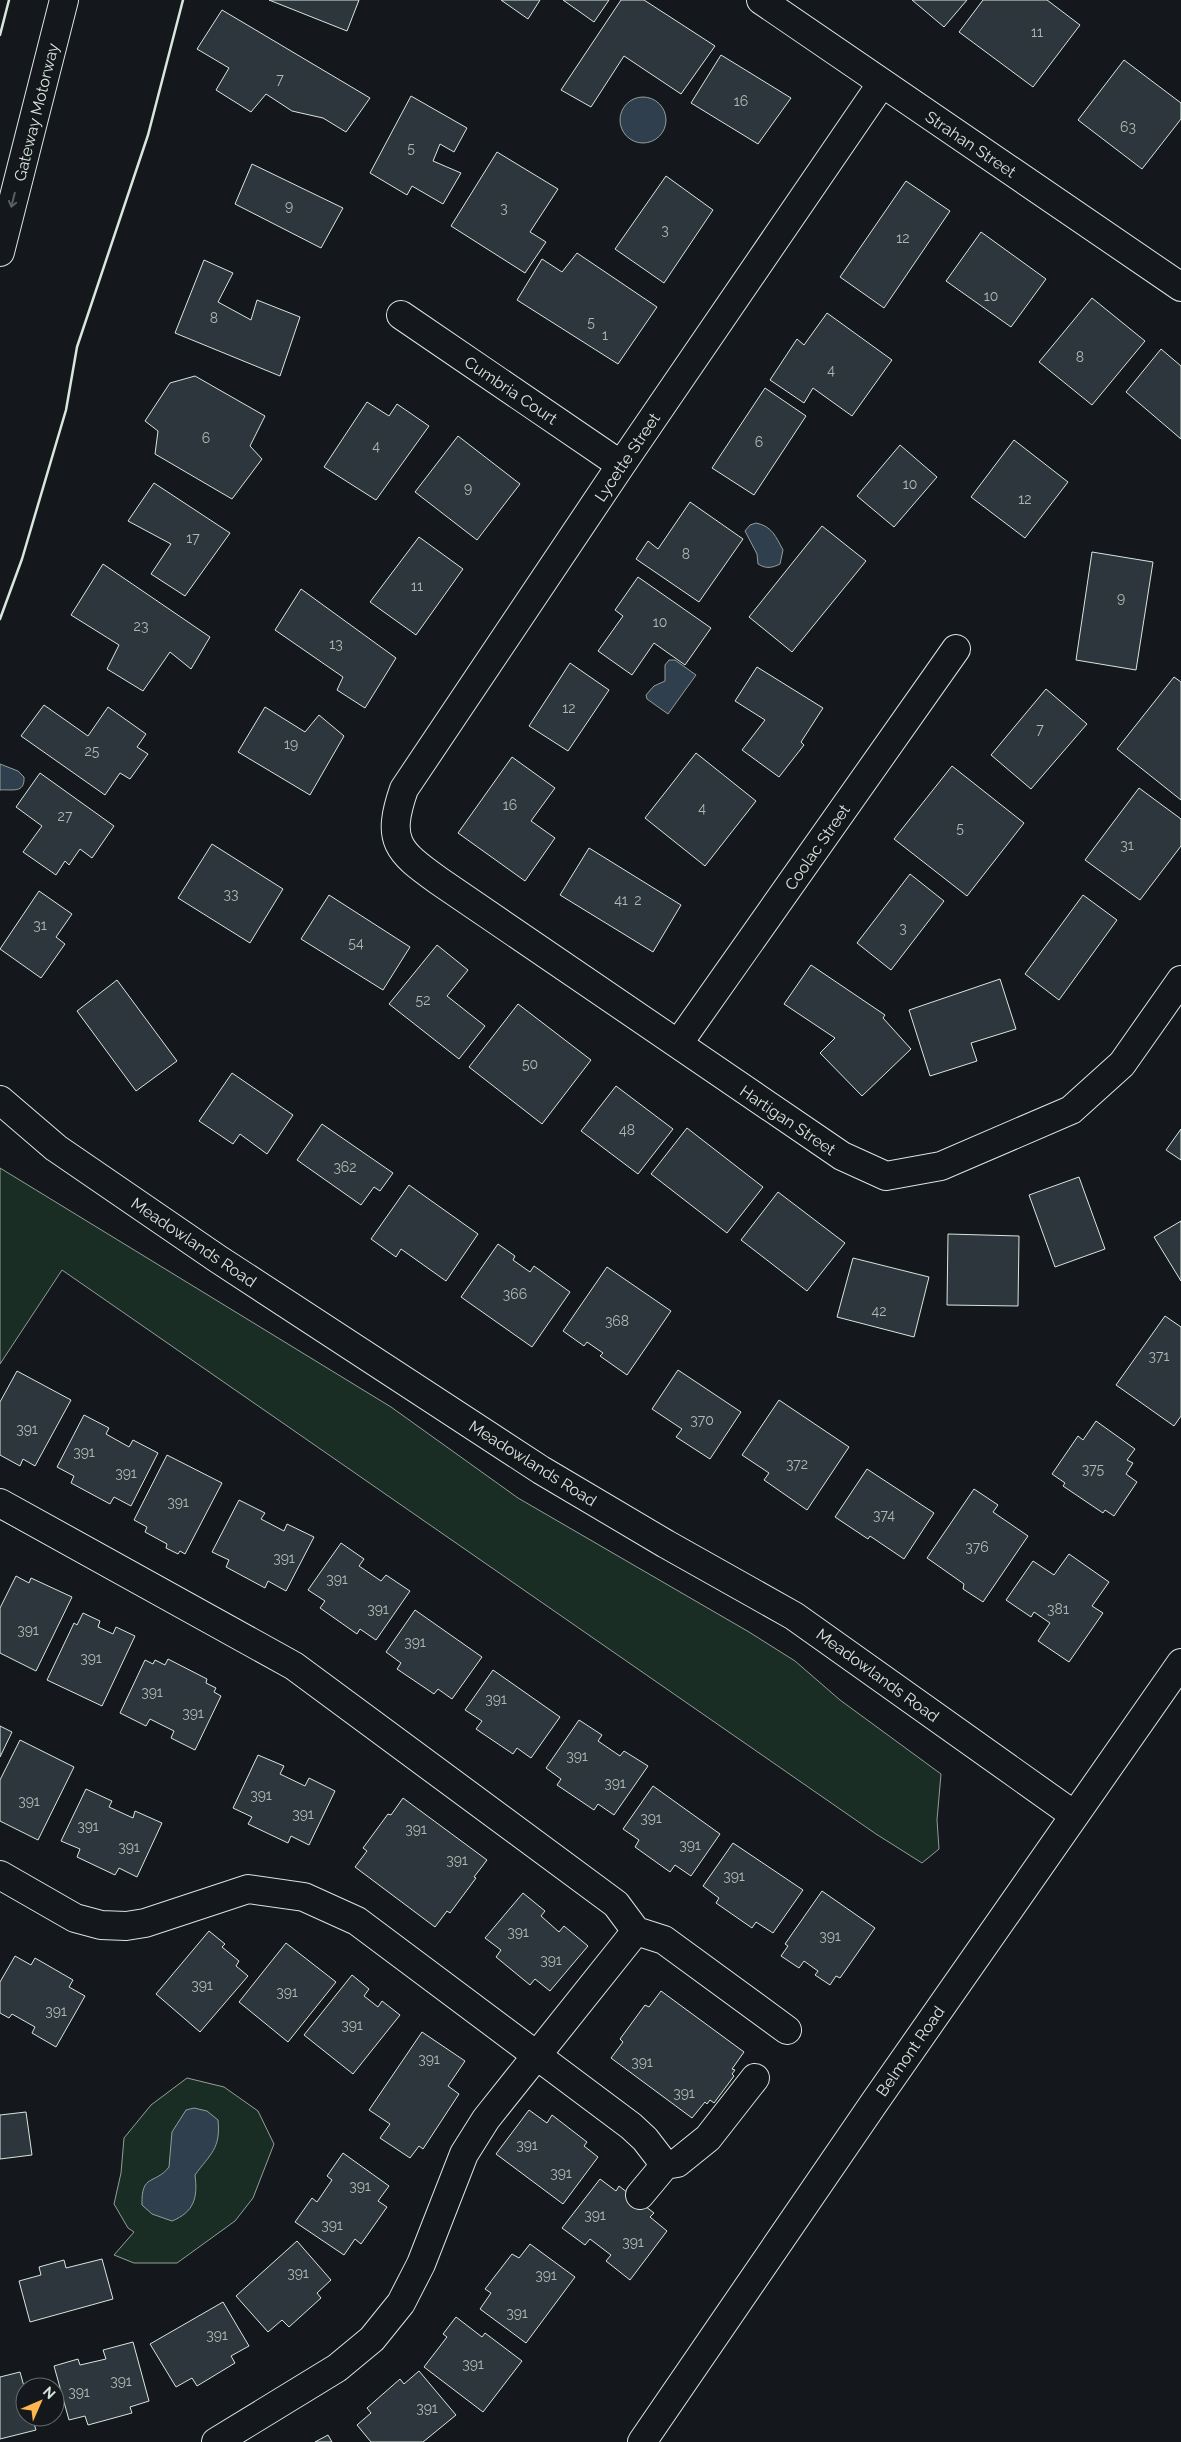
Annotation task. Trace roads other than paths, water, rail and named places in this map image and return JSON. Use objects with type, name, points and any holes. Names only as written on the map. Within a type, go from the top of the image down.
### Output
[{"type":"main road","name":"Gateway Motorway","points":[[0,252],[64,0]]},
{"type":"main road","name":"Strahan Street","points":[[761,0],[882,83],[1178,277]]},
{"type":"main road","name":"Lycette Street","points":[[396,840],[395,815],[404,789],[621,465],[882,83]]},
{"type":"main road","name":"Cumbria Court","points":[[401,315],[621,465]]},
{"type":"main road","name":"Coolac Street","points":[[678,1044],[956,649]]},
{"type":"main road","name":"Hartigan Street","points":[[396,840],[412,862],[842,1156],[886,1176],[941,1166],[1071,1110],[1122,1064],[1181,980]]},
{"type":"main road","name":"Meadowlands Road","points":[[0,1100],[56,1148],[218,1259],[541,1470],[666,1544],[794,1616],[1074,1815]]},
{"type":"main road","points":[[0,1504],[294,1666],[616,1904],[636,1931],[664,1940],[787,2030]]},
{"type":"main road","name":"Belmont Road","points":[[642,2442],[1074,1815],[1181,1663]]},
{"type":"main road","points":[[0,1875],[75,1918],[101,1925],[126,1926],[145,1923],[248,1889],[304,1897],[357,1921],[631,2126],[645,2138],[665,2165]]},
{"type":"main road","points":[[216,2442],[337,2368],[372,2339],[401,2303],[421,2264],[464,2154],[486,2119],[636,1931]]},
{"type":"main road","points":[[640,2195],[665,2165],[677,2163],[708,2138],[755,2078]]},
{"type":"water","points":[[639,97],[647,97],[656,101],[662,107],[666,120],[662,133],[656,139],[647,143],[639,143],[630,139],[624,133],[620,124],[620,116],[624,107],[630,101]]},
{"type":"water","points":[[756,523],[770,529],[778,541],[783,550],[780,564],[764,567],[758,564],[757,554],[745,531],[750,525]]},
{"type":"water","points":[[669,660],[675,660],[696,675],[668,714],[647,699],[646,695],[654,686],[665,681],[665,665]]},
{"type":"water","points":[[0,764],[18,771],[24,777],[24,782],[20,788],[17,790],[0,790]]},
{"type":"water","points":[[194,2108],[207,2111],[218,2120],[218,2138],[210,2156],[195,2175],[196,2191],[190,2209],[172,2221],[152,2214],[142,2205],[142,2195],[146,2184],[169,2167],[172,2132],[186,2110]]}]
